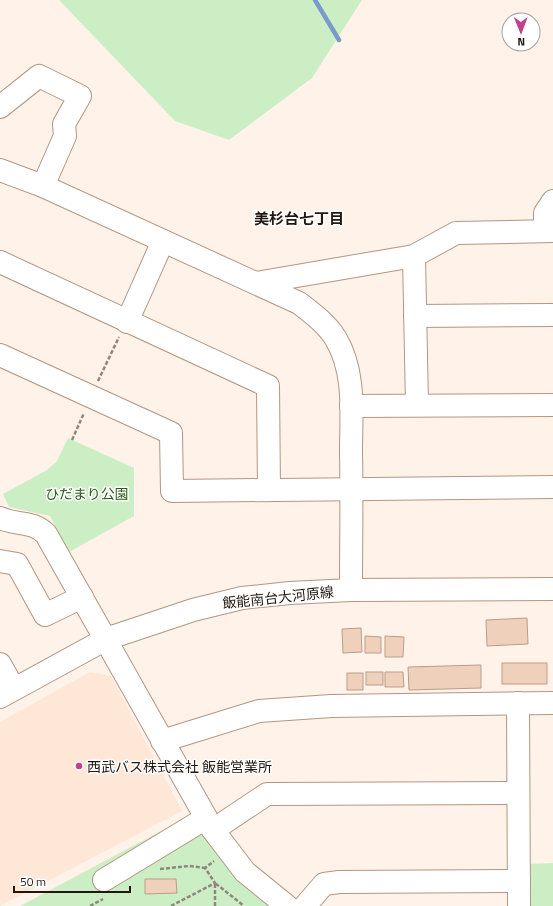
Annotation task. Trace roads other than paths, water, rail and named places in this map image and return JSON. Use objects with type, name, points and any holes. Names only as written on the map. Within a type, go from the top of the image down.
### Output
[{"type":"street","points":[[0,107],[39,76],[80,96],[64,124],[65,136],[43,186]]},
{"type":"street","points":[[0,170],[43,186],[299,303],[318,318],[336,338],[345,360],[350,378],[352,490],[351,590]]},
{"type":"street","points":[[256,283],[414,256],[456,233],[549,231],[545,213],[553,201]]},
{"type":"street","points":[[127,322],[163,241]]},
{"type":"street","points":[[414,256],[417,405]]},
{"type":"street","points":[[0,262],[268,386],[269,490]]},
{"type":"street","points":[[415,316],[553,314]]},
{"type":"street","points":[[0,355],[171,433],[172,491],[553,487]]},
{"type":"street","points":[[351,406],[553,405]]},
{"type":"street","points":[[0,518],[8,522],[34,525],[46,534],[209,824],[245,872],[287,906]]},
{"type":"street","points":[[0,561],[17,564],[45,615],[82,596]]},
{"type":"street","name":"飯能南台大河原線","points":[[7,693],[106,639],[193,610],[242,598],[290,593],[351,590],[553,589]]},
{"type":"street","points":[[0,664],[7,693]]},
{"type":"street","points":[[518,703],[519,906]]},
{"type":"street","points":[[162,740],[258,711],[331,706],[553,703]]},
{"type":"street","points":[[105,888],[209,824],[267,794],[518,793]]},
{"type":"street","points":[[305,906],[324,884],[347,882],[519,882]]},
{"type":"waterway","points":[[315,0],[339,40]]},
{"type":"place","name":"西武バス株式会社 飯能営業所","points":[[79,766]]},
{"type":"district","name":"美杉台七丁目","points":[[299,218]]},
{"type":"park label","name":"ひだまり公園","points":[[87,493]]}]
